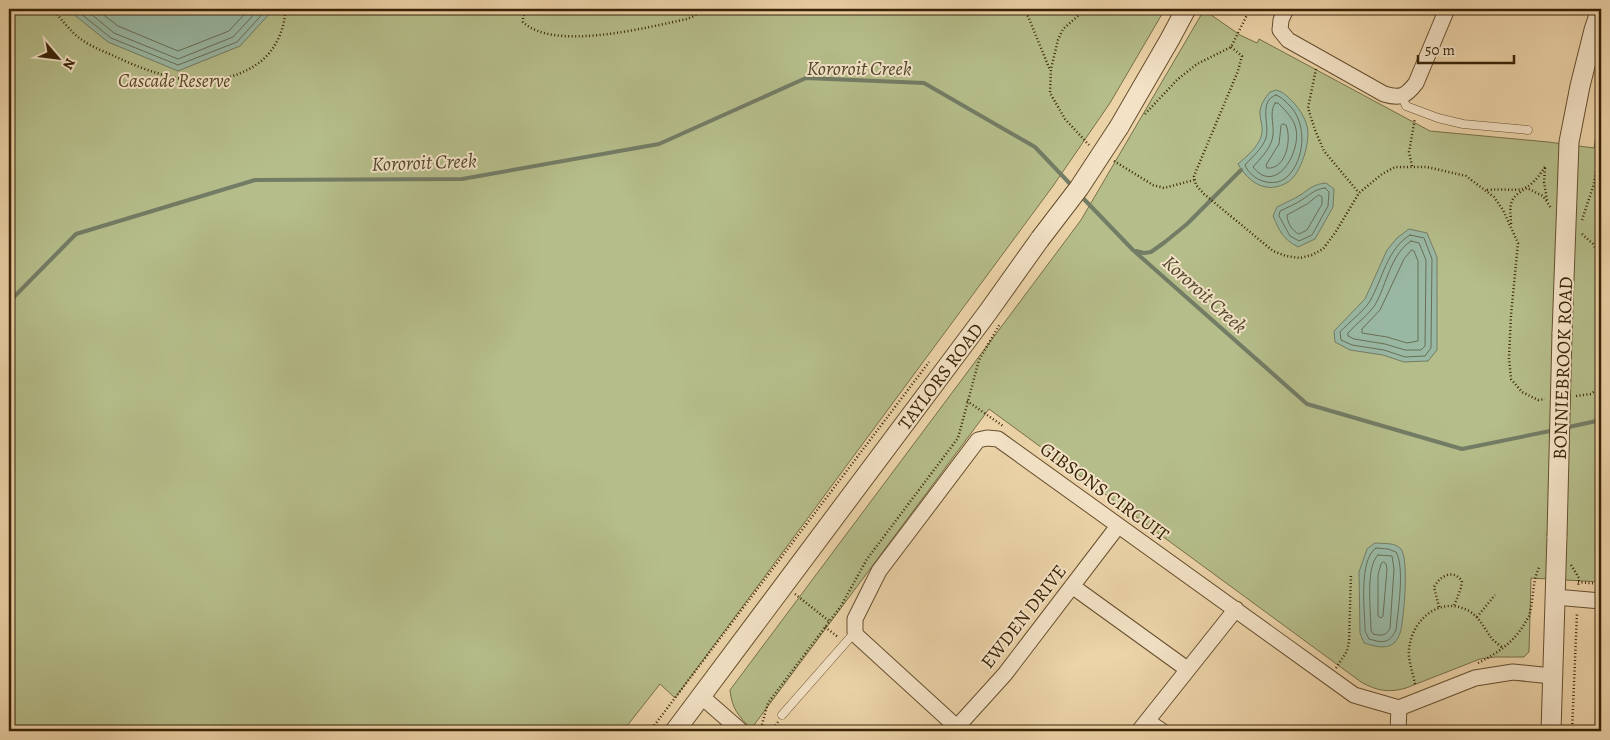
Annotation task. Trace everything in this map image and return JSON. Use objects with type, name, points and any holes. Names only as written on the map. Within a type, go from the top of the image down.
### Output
[{"type":"street","name":"TAYLORS ROAD","points":[[675,731],[1079,188],[1119,127],[1186,9]]},
{"type":"street","points":[[1286,9],[1281,20],[1280,30],[1294,45],[1384,94],[1394,97],[1402,96],[1409,92],[1416,83],[1447,9]]},
{"type":"street","name":"BONNIEBROOK ROAD","points":[[1551,731],[1569,142],[1580,86],[1601,10]]},
{"type":"street","points":[[850,638],[855,619],[878,571],[978,440],[987,438],[998,439]]},
{"type":"street","name":"GIBSONS CIRCUIT","points":[[998,439],[1354,695],[1399,708]]},
{"type":"street","name":"EWDEN DRIVE","points":[[959,729],[1005,674],[1118,526]]},
{"type":"street","points":[[1072,586],[1187,670]]},
{"type":"street","points":[[1555,597],[1601,601]]},
{"type":"street","points":[[1162,731],[1143,726],[1236,609]]},
{"type":"street","points":[[850,638],[857,636],[959,729]]},
{"type":"street","points":[[1398,731],[1399,708],[1475,678],[1514,672],[1552,676]]},
{"type":"street","points":[[701,696],[741,731]]},
{"type":"lane","points":[[1402,96],[1406,106],[1438,118],[1463,124],[1528,130]]},
{"type":"lane","points":[[782,715],[850,638]]},
{"type":"path","points":[[52,9],[77,36],[91,46],[130,64],[154,72],[179,79],[202,81],[219,80],[239,75],[269,55],[278,39],[285,17],[285,9]]},
{"type":"path","points":[[528,9],[523,16],[523,22],[527,26],[550,34],[582,36],[609,34],[687,20],[703,9]]},
{"type":"path","points":[[1025,9],[1051,72]]},
{"type":"path","points":[[1086,9],[1063,29],[1058,40],[1051,72],[1050,93],[1065,119],[1089,146]]},
{"type":"path","points":[[1141,119],[1178,79],[1197,64],[1231,47],[1250,9]]},
{"type":"path","points":[[1231,47],[1242,56],[1238,71],[1194,176],[1196,185],[1204,194],[1273,251],[1286,256],[1300,258],[1323,249],[1359,193],[1382,174],[1395,167],[1427,167],[1466,176],[1494,197],[1503,210],[1518,243],[1509,358],[1512,378],[1522,392],[1538,400],[1547,399]]},
{"type":"path","points":[[1319,58],[1308,108],[1324,151],[1359,193]]},
{"type":"path","points":[[1581,226],[1601,149]]},
{"type":"path","points":[[1113,160],[1153,185],[1164,188],[1194,180]]},
{"type":"path","points":[[1511,231],[1511,203],[1516,194],[1536,181],[1545,167],[1544,182],[1551,209]]},
{"type":"path","points":[[1485,190],[1527,188],[1543,196],[1548,202]]},
{"type":"path","points":[[1580,233],[1593,244],[1601,258]]},
{"type":"path","points":[[765,731],[760,730],[768,703],[840,606],[867,559],[958,438],[979,360],[1003,319]]},
{"type":"path","points":[[650,731],[933,357]]},
{"type":"path","points":[[1574,396],[1591,394],[1601,386]]},
{"type":"path","points":[[967,401],[1006,428],[998,439]]},
{"type":"path","points":[[1567,559],[1576,572],[1578,582],[1572,731]]},
{"type":"path","points":[[1476,664],[1510,644],[1520,630],[1530,614],[1537,570],[1542,564]]},
{"type":"path","points":[[1341,674],[1335,670],[1347,651],[1349,642],[1351,574]]},
{"type":"path","points":[[1439,607],[1434,587],[1440,578],[1452,574],[1458,576],[1462,582],[1462,588],[1454,606]]},
{"type":"path","points":[[1578,582],[1601,584]]},
{"type":"path","points":[[784,587],[829,621]]},
{"type":"path","points":[[1477,617],[1495,595]]},
{"type":"path","points":[[1415,684],[1409,649],[1412,637],[1419,624],[1435,608],[1454,606],[1470,612],[1477,617],[1494,640],[1503,648]]},
{"type":"path","points":[[825,627],[850,638]]},
{"type":"path","points":[[1411,689],[1420,685]]},
{"type":"green space","name":"Cascade Reserve","points":[[9,9],[1165,9],[1110,103],[1053,186],[675,698],[660,684],[623,731],[9,731]]},
{"type":"green space","points":[[1204,10],[1240,35],[1257,43],[1259,39],[1430,131],[1594,148],[1601,108],[1601,582],[1531,578],[1529,652],[1524,657],[1480,659],[1406,688],[1389,691],[1378,689],[1361,682],[989,409],[751,729],[736,711],[730,690],[1081,220]]},
{"type":"water","points":[[67,9],[271,9],[272,11],[240,46],[178,71],[108,42]]},
{"type":"water","points":[[1276,90],[1288,97],[1300,111],[1307,126],[1308,140],[1301,165],[1293,178],[1280,186],[1266,187],[1259,185],[1248,177],[1238,164],[1257,145],[1262,131],[1261,107],[1270,92]]},
{"type":"water","points":[[1326,183],[1334,189],[1333,207],[1315,239],[1298,247],[1288,241],[1282,234],[1273,216],[1277,207],[1319,184]]},
{"type":"water","points":[[1409,229],[1427,233],[1437,257],[1437,350],[1428,361],[1404,362],[1383,355],[1350,350],[1335,342],[1334,331],[1365,299],[1387,250],[1397,238]]},
{"type":"water","points":[[1375,543],[1392,544],[1401,549],[1405,564],[1401,630],[1395,642],[1384,647],[1364,643],[1360,633],[1359,572],[1367,549]]},
{"type":"waterway","name":"Kororoit Creek","points":[[9,302],[76,234],[255,180],[462,179],[659,144],[806,78],[924,83],[1035,147],[1074,188]]},
{"type":"waterway","points":[[1136,251],[1151,252],[1165,242],[1187,224],[1241,170]]},
{"type":"waterway","name":"Kororoit Creek","points":[[1080,195],[1133,250],[1307,404],[1462,449],[1555,430]]},
{"type":"waterway","name":"Kororoit Creek","points":[[1564,428],[1601,420]]}]
